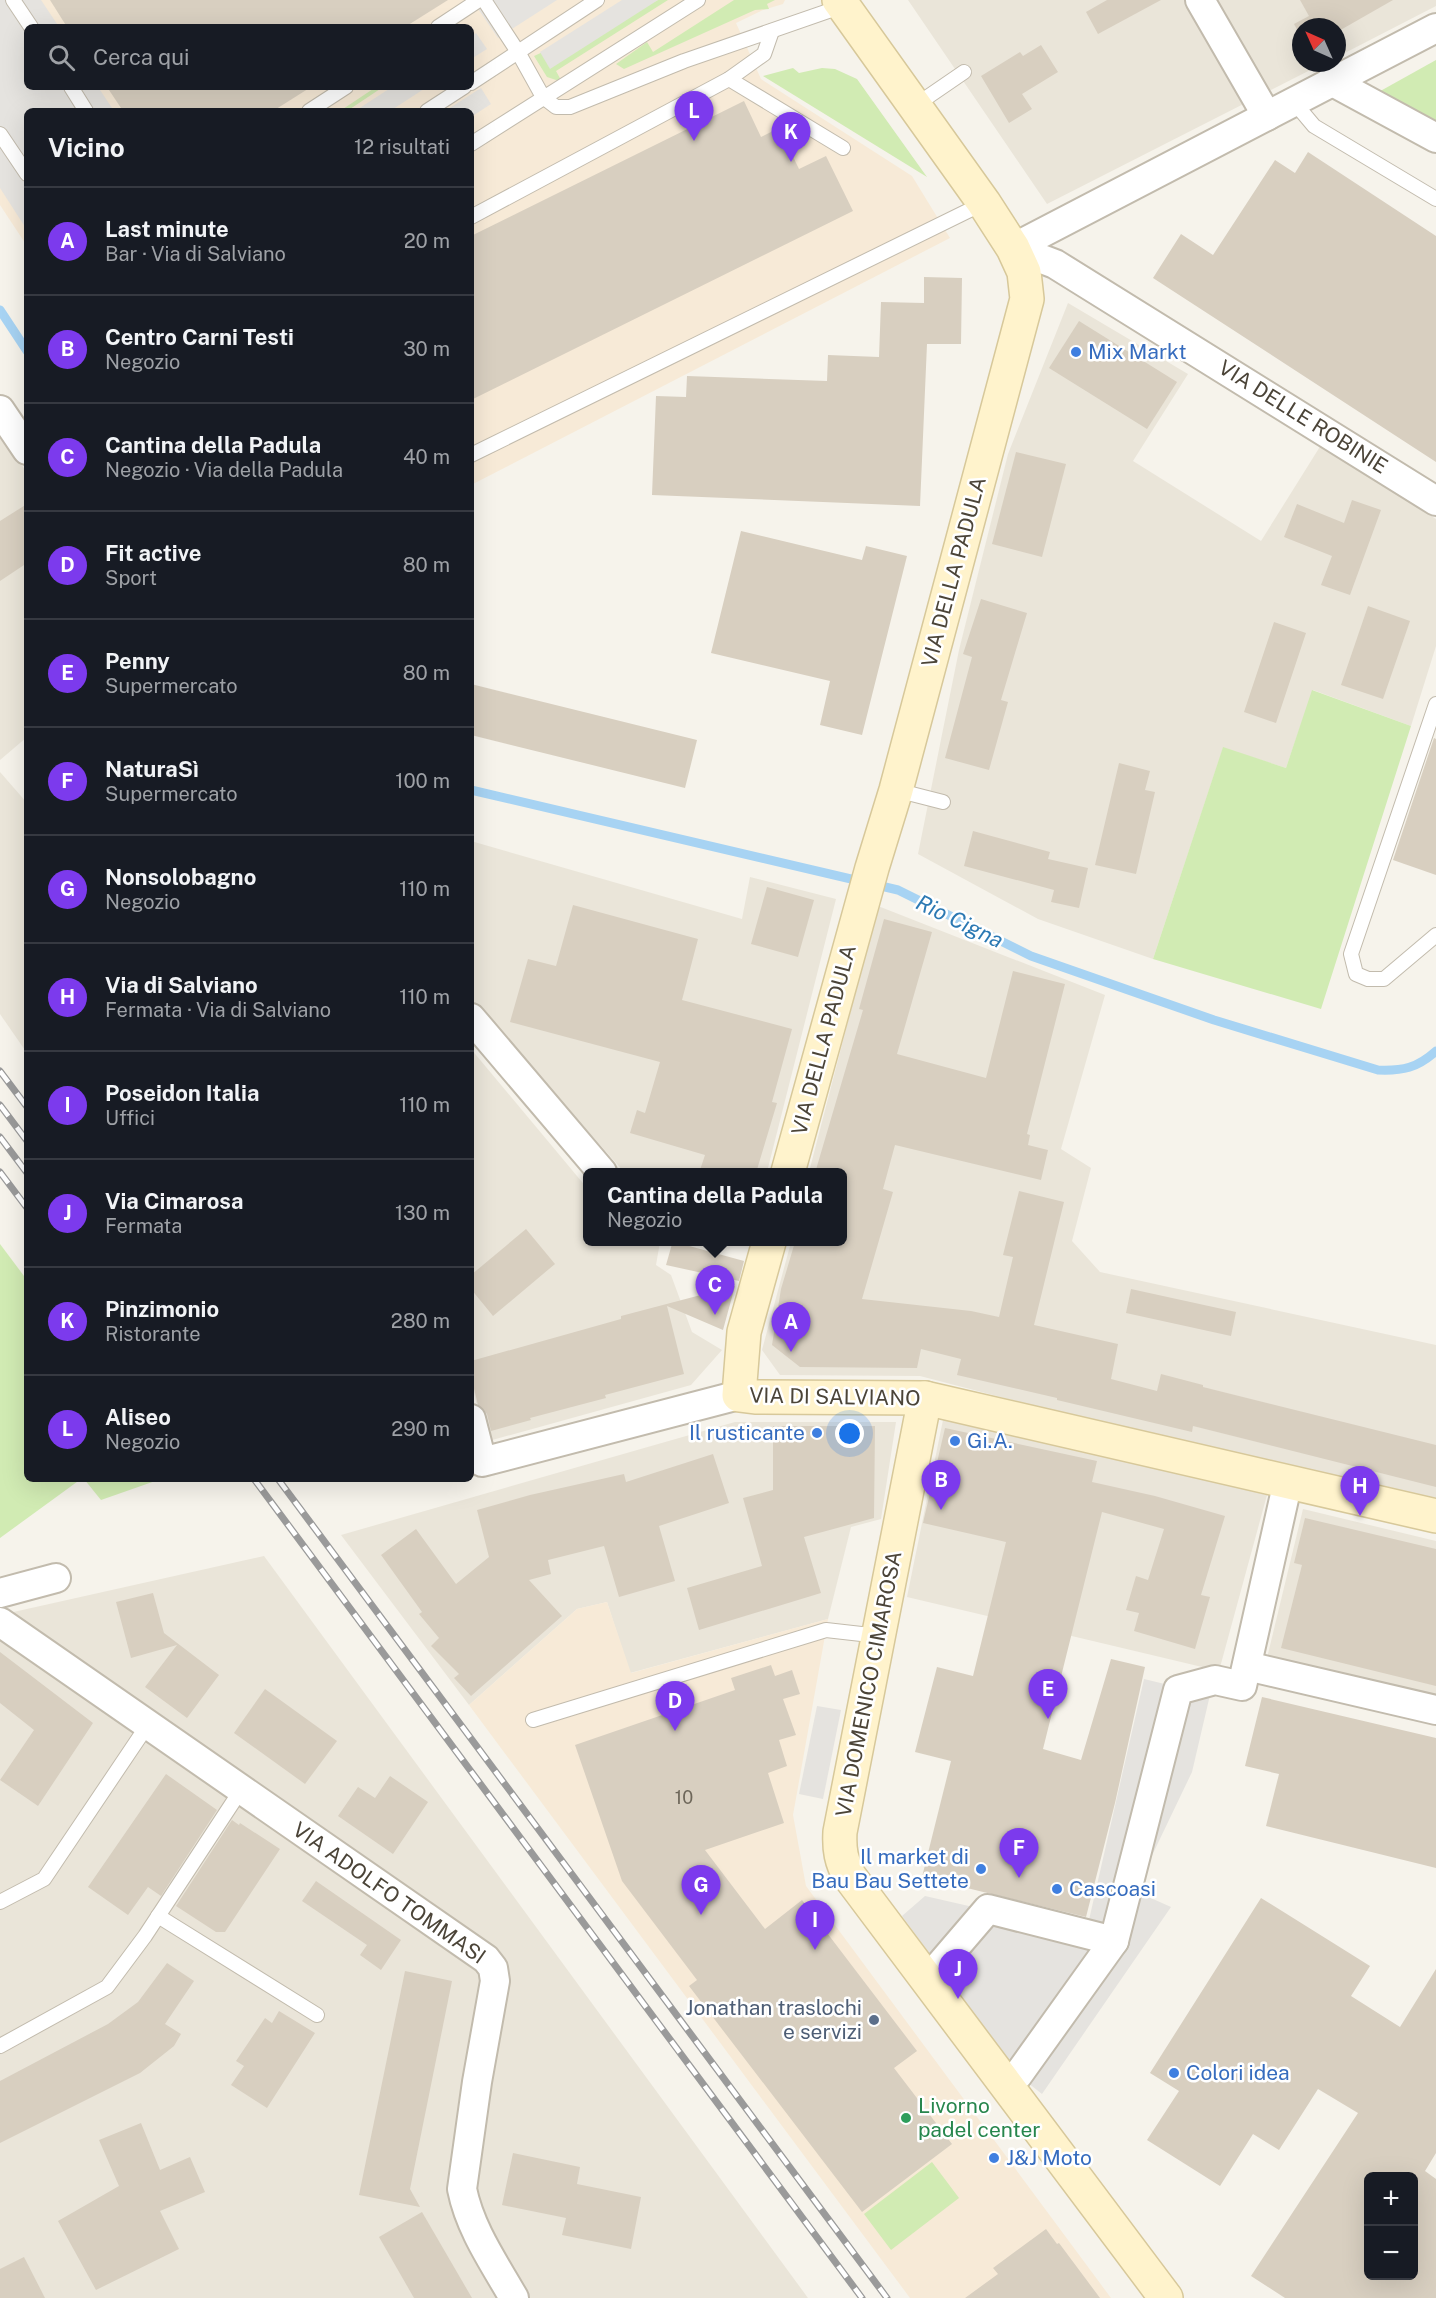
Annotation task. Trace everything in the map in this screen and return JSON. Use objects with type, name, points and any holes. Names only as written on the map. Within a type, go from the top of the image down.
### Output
[{"type":"street","points":[[1200,0],[1267,116]]},
{"type":"street","name":"VIA DELLA PADULA","points":[[789,1168],[872,868],[896,790],[1027,299],[1024,272],[984,203],[841,3]]},
{"type":"street","points":[[1012,248],[1436,28]]},
{"type":"street","points":[[1331,81],[1436,138]]},
{"type":"street","name":"VIA DELLE ROBINIE","points":[[1012,248],[1054,264],[1260,401],[1436,501]]},
{"type":"street","points":[[0,411],[24,446]]},
{"type":"street","points":[[474,1022],[598,1168]]},
{"type":"street","points":[[739,1395],[744,1332],[768,1246]]},
{"type":"street","name":"VIA DI SALVIANO","points":[[474,1431],[482,1462],[739,1395],[925,1398],[1436,1516]]},
{"type":"street","name":"VIA DOMENICO CIMAROSA","points":[[925,1398],[840,1832],[840,1853],[850,1877],[928,1979],[1013,2082],[1166,2298]]},
{"type":"street","points":[[1013,2082],[1113,1941],[1178,1690],[1215,1680],[1242,1686],[1288,1481]]},
{"type":"street","points":[[0,1593],[56,1578]]},
{"type":"street","name":"VIA ADOLFO TOMMASI","points":[[0,1622],[486,1959],[493,1968],[495,1981],[477,2082],[462,2189],[480,2238],[514,2298]]},
{"type":"street","points":[[1247,1666],[1436,1710]]},
{"type":"street","points":[[928,1979],[988,1910],[1113,1941]]},
{"type":"lane","points":[[13,0],[29,24]]},
{"type":"lane","points":[[443,24],[479,0]]},
{"type":"lane","points":[[484,0],[518,52],[543,97],[556,107],[570,106],[841,3]]},
{"type":"lane","points":[[474,81],[597,0]]},
{"type":"lane","points":[[474,142],[698,0]]},
{"type":"lane","points":[[474,215],[729,79],[764,54],[772,31]]},
{"type":"lane","points":[[914,107],[964,72]]},
{"type":"lane","points":[[729,79],[843,148]]},
{"type":"lane","points":[[72,90],[84,108]]},
{"type":"lane","points":[[314,108],[341,90]]},
{"type":"lane","points":[[432,108],[459,90]]},
{"type":"lane","points":[[1293,101],[1314,126],[1436,199]]},
{"type":"lane","points":[[0,134],[24,170]]},
{"type":"lane","points":[[474,454],[984,203]]},
{"type":"lane","points":[[1436,704],[1351,954],[1356,974],[1368,979],[1384,979],[1436,935]]},
{"type":"lane","points":[[896,790],[943,802]]},
{"type":"lane","points":[[533,1720],[826,1630],[879,1636]]},
{"type":"lane","points":[[0,1902],[44,1879],[147,1726]]},
{"type":"lane","points":[[0,2046],[107,1987],[158,1916],[242,1790]]},
{"type":"lane","points":[[158,1916],[317,2015]]},
{"type":"shaded area","points":[[0,0],[785,0],[783,4],[763,10],[736,23],[761,79],[912,176],[950,238],[474,483],[474,108],[24,108],[24,241],[0,205]]},
{"type":"shaded area","points":[[0,0],[41,0],[57,24],[24,24],[24,90],[100,90],[112,108],[24,108],[24,225],[0,188]]},
{"type":"shaded area","points":[[472,0],[557,0],[498,38]]},
{"type":"shaded area","points":[[622,0],[658,0],[550,69],[540,52]]},
{"type":"shaded area","points":[[908,0],[1436,0],[1436,6],[1346,52],[1346,18],[1292,18],[1292,72],[1306,72],[1047,204]]},
{"type":"shaded area","points":[[476,33],[487,49],[474,57],[474,34]]},
{"type":"shaded area","points":[[481,88],[491,104],[474,115],[474,108],[450,108]]},
{"type":"shaded area","points":[[387,90],[422,90],[395,108],[360,108]]},
{"type":"shaded area","points":[[1068,303],[1188,374],[1133,461],[1261,541],[1321,445],[1436,519],[1436,646],[1411,726],[1313,690],[1286,768],[1223,748],[1153,959],[1038,919],[918,854],[959,650],[1008,454]]},
{"type":"shaded area","points":[[0,433],[24,469],[24,740],[0,760]]},
{"type":"shaded area","points":[[0,772],[24,800],[24,1049],[0,1014]]},
{"type":"shaded area","points":[[474,842],[742,919],[750,877],[836,899],[768,1168],[620,1168],[474,1002]]},
{"type":"shaded area","points":[[878,906],[1105,995],[1061,1149],[1091,1168],[1072,1241],[1100,1272],[1436,1345],[1436,1500],[1274,1468],[920,1376],[780,1375],[762,1350],[790,1246],[847,1246],[847,1168],[810,1168]]},
{"type":"shaded area","points":[[474,1053],[583,1183],[583,1246],[659,1246],[656,1265],[671,1275],[692,1332],[722,1350],[691,1385],[485,1442],[474,1392]]},
{"type":"shaded area","points":[[944,1415],[1267,1495],[1219,1671],[907,1597]]},
{"type":"shaded area","points":[[735,1422],[896,1422],[881,1519],[851,1527],[828,1619],[630,1673],[607,1602],[577,1609],[469,1705],[341,1535]]},
{"type":"shaded area","points":[[1303,1509],[1436,1541],[1436,1696],[1267,1658]]},
{"type":"shaded area","points":[[264,1556],[808,2298],[0,2298],[0,1615]]},
{"type":"shaded area","points":[[607,1602],[631,1673],[828,1619],[793,1815],[806,1886],[1111,2298],[910,2298],[469,1705],[577,1609]]},
{"type":"shaded area","points":[[1144,1679],[1210,1695],[1192,1772],[1135,1891],[1171,1907],[1042,2094],[1018,2075],[902,1916],[925,1896],[1086,1933]]},
{"type":"shaded area","points":[[817,1706],[841,1710],[823,1799],[799,1794]]},
{"type":"green space","points":[[658,0],[668,0],[556,71],[562,82],[547,77],[534,56]]},
{"type":"green space","points":[[734,0],[775,0],[767,4],[769,9],[755,10],[624,69],[616,64],[647,42],[653,52]]},
{"type":"green space","points":[[1436,60],[1436,131],[1375,94]]},
{"type":"green space","points":[[793,68],[799,73],[822,68],[835,69],[857,79],[927,177],[763,76]]},
{"type":"green space","points":[[372,90],[378,90],[352,108],[344,108]]},
{"type":"green space","points":[[1312,690],[1411,726],[1321,1009],[1153,959],[1223,747],[1286,768]]},
{"type":"green space","points":[[0,1244],[24,1276],[24,1482],[77,1482],[0,1538]]},
{"type":"green space","points":[[86,1482],[152,1482],[101,1500]]},
{"type":"green space","points":[[932,2162],[959,2198],[891,2250],[864,2214]]},
{"type":"building","points":[[50,0],[448,0],[410,24],[65,24]]},
{"type":"building","points":[[1107,0],[1161,0],[1098,34],[1086,12]]},
{"type":"building","points":[[1300,0],[1393,0],[1346,27],[1346,18],[1305,18],[1309,16]]},
{"type":"building","points":[[1041,45],[1058,72],[1022,94],[1032,109],[1009,123],[981,76],[1020,52],[1023,56]]},
{"type":"building","points":[[109,90],[306,90],[278,108],[121,108]]},
{"type":"building","points":[[744,101],[761,137],[779,128],[799,169],[826,156],[853,211],[474,399],[474,235]]},
{"type":"building","points":[[1308,152],[1436,236],[1436,462],[1153,278],[1181,234],[1213,255],[1275,160],[1295,173]]},
{"type":"building","points":[[924,277],[962,278],[961,344],[927,344],[920,506],[652,495],[656,396],[686,397],[687,376],[827,381],[828,355],[879,357],[881,302],[924,303]]},
{"type":"building","points":[[1079,321],[1177,382],[1147,429],[1049,368]]},
{"type":"building","points":[[1016,452],[1066,464],[1042,557],[992,544]]},
{"type":"building","points":[[1352,500],[1381,510],[1350,595],[1321,585],[1332,556],[1284,537],[1297,504],[1344,523]]},
{"type":"building","points":[[24,506],[24,565],[0,581],[0,521]]},
{"type":"building","points":[[741,531],[862,560],[866,546],[907,556],[862,735],[820,725],[830,681],[711,653]]},
{"type":"building","points":[[981,599],[1027,613],[1001,700],[1008,702],[989,770],[945,758],[972,657],[963,654]]},
{"type":"building","points":[[1368,606],[1410,621],[1383,699],[1341,685]]},
{"type":"building","points":[[1274,622],[1306,633],[1276,723],[1244,712]]},
{"type":"building","points":[[474,685],[697,740],[685,788],[474,736]]},
{"type":"building","points":[[1434,738],[1436,739],[1436,875],[1393,860]]},
{"type":"building","points":[[1119,763],[1150,771],[1145,790],[1155,792],[1136,874],[1095,865]]},
{"type":"building","points":[[973,831],[1050,852],[1048,859],[1088,868],[1079,908],[1051,902],[1054,890],[964,866]]},
{"type":"building","points":[[767,887],[814,900],[798,957],[751,944]]},
{"type":"building","points":[[573,905],[698,939],[682,1000],[792,1029],[772,1102],[777,1103],[758,1168],[701,1168],[705,1155],[630,1133],[637,1110],[645,1113],[660,1062],[510,1022],[528,959],[556,966]]},
{"type":"building","points":[[884,919],[932,932],[897,1054],[986,1078],[1013,971],[1065,984],[1027,1134],[1030,1135],[1028,1145],[1048,1150],[1041,1180],[895,1145],[883,1189],[893,1192],[862,1299],[971,1311],[999,1317],[1013,1257],[1003,1255],[1019,1191],[1064,1202],[1034,1325],[1118,1344],[1111,1379],[1157,1391],[1161,1374],[1203,1385],[1203,1387],[1436,1445],[1436,1487],[1193,1426],[1192,1432],[957,1375],[961,1359],[921,1349],[917,1368],[800,1367],[772,1345],[781,1289],[794,1246],[847,1246],[847,1168],[816,1168],[863,1010],[859,1009]]},
{"type":"building","points":[[526,1229],[555,1264],[493,1316],[474,1293],[474,1272]]},
{"type":"building","points":[[671,1246],[689,1246],[744,1261],[739,1281],[666,1265]]},
{"type":"building","points":[[735,1286],[723,1330],[667,1306],[684,1374],[605,1395],[606,1398],[491,1431],[487,1414],[478,1405],[474,1388],[474,1360],[621,1319],[621,1316]]},
{"type":"building","points":[[1131,1289],[1236,1312],[1231,1336],[1126,1313]]},
{"type":"building","points":[[773,1426],[875,1426],[874,1518],[804,1537],[821,1593],[699,1630],[687,1588],[762,1566],[743,1498],[773,1490]]},
{"type":"building","points":[[945,1428],[1097,1461],[1092,1482],[1155,1496],[1225,1516],[1201,1595],[1210,1597],[1195,1649],[1134,1631],[1139,1613],[1126,1610],[1136,1576],[1148,1580],[1164,1529],[1102,1512],[1043,1749],[1081,1760],[1111,1659],[1145,1667],[1115,1803],[1086,1917],[922,1877],[951,1761],[915,1752],[937,1667],[973,1676],[1006,1542],[923,1523]]},
{"type":"building","points":[[713,1454],[729,1503],[659,1526],[675,1581],[619,1597],[604,1546],[548,1560],[551,1574],[529,1580],[562,1616],[471,1696],[454,1678],[459,1674],[431,1646],[439,1638],[419,1614],[422,1612],[381,1555],[416,1529],[456,1584],[489,1557],[477,1510],[530,1495],[624,1474],[626,1482]]},
{"type":"building","points":[[1305,1518],[1436,1549],[1436,1686],[1281,1648],[1302,1565],[1294,1563]]},
{"type":"building","points":[[153,1593],[164,1633],[219,1675],[187,1718],[145,1687],[177,1645],[131,1658],[116,1602]]},
{"type":"building","points":[[0,1652],[93,1723],[38,1806],[0,1780],[34,1730],[0,1703]]},
{"type":"building","points":[[771,1665],[775,1676],[792,1670],[800,1694],[783,1699],[796,1735],[779,1740],[787,1766],[768,1773],[784,1823],[705,1850],[765,1929],[802,1900],[917,2051],[894,2068],[952,2144],[862,2212],[689,1986],[697,1980],[622,1881],[575,1745],[735,1690],[731,1678]]},
{"type":"building","points":[[265,1689],[337,1741],[305,1784],[234,1733]]},
{"type":"building","points":[[1262,1697],[1436,1738],[1436,1868],[1266,1826],[1279,1774],[1245,1766]]},
{"type":"building","points":[[166,1774],[217,1810],[161,1896],[148,1887],[128,1915],[88,1887]]},
{"type":"building","points":[[390,1776],[428,1802],[393,1854],[338,1816],[358,1787],[375,1798]]},
{"type":"building","points":[[232,1820],[280,1849],[225,1932],[216,1932],[176,1906]]},
{"type":"building","points":[[316,1881],[401,1940],[381,1970],[360,1955],[367,1945],[302,1901]]},
{"type":"building","points":[[1261,1898],[1370,1966],[1351,1996],[1400,2027],[1436,1969],[1436,2153],[1425,2171],[1436,2179],[1436,2298],[1285,2298],[1251,2276],[1358,2113],[1318,2089],[1279,2150],[1253,2134],[1220,2186],[1147,2140],[1179,2091],[1150,2073]]},
{"type":"building","points":[[167,1963],[194,1981],[165,2024],[181,2034],[174,2046],[140,2073],[0,2143],[0,2081],[108,2024],[138,2002]]},
{"type":"building","points":[[405,1971],[452,1981],[410,2189],[420,2207],[359,2195]]},
{"type":"building","points":[[279,2011],[315,2033],[267,2108],[231,2085],[244,2066],[236,2061],[265,2018],[272,2023]]},
{"type":"building","points":[[141,2123],[160,2170],[190,2157],[205,2192],[160,2211],[179,2249],[96,2290],[58,2221],[119,2186],[99,2140]]},
{"type":"building","points":[[513,2153],[580,2167],[577,2184],[641,2197],[631,2249],[562,2235],[566,2218],[502,2205]]},
{"type":"building","points":[[422,2212],[472,2298],[414,2298],[379,2237]]},
{"type":"building","points":[[1046,2229],[1100,2298],[965,2298],[998,2274],[993,2268]]},
{"type":"building","points":[[24,2257],[45,2298],[0,2298],[0,2269]]},
{"type":"waterway","name":"Rio Cigna","points":[[0,310],[24,346]]},
{"type":"waterway","name":"Rio Cigna","points":[[474,791],[898,890],[1031,956],[1214,1020],[1378,1070],[1395,1070],[1416,1065],[1436,1051]]},
{"type":"railway","points":[[0,1071],[24,1103]]},
{"type":"railway","points":[[0,1105],[24,1137]]},
{"type":"railway","points":[[0,1137],[24,1169]]},
{"type":"railway","points":[[0,1172],[24,1204]]},
{"type":"railway","points":[[256,1482],[862,2298]]},
{"type":"railway","points":[[280,1482],[887,2298]]},
{"type":"place","name":"Aliseo","points":[[694,141]]},
{"type":"place","name":"Pinzimonio","points":[[791,162]]},
{"type":"place","name":"Mix Markt","points":[[1076,352]]},
{"type":"place","name":"Cantina della Padula","points":[[715,1315]]},
{"type":"place","name":"Last minute","points":[[791,1352]]},
{"type":"place","name":"Il rusticante","points":[[817,1433]]},
{"type":"place","name":"Gi.A.","points":[[955,1441]]},
{"type":"place","name":"Centro Carni Testi","points":[[941,1510]]},
{"type":"place","name":"Via di Salviano","points":[[1360,1516]]},
{"type":"place","name":"Penny","points":[[1048,1719]]},
{"type":"place","name":"Fit active","points":[[675,1731]]},
{"type":"place","name":"Il market di Bau Bau Settete","points":[[981,1869]]},
{"type":"place","name":"NaturaSì","points":[[1019,1878]]},
{"type":"place","name":"Cascoasi","points":[[1057,1889]]},
{"type":"place","name":"Nonsolobagno","points":[[701,1915]]},
{"type":"place","name":"Poseidon Italia","points":[[815,1950]]},
{"type":"place","name":"Via Cimarosa","points":[[958,1999]]},
{"type":"place","name":"Jonathan traslochi e servizi","points":[[874,2020]]},
{"type":"place","name":"Colori idea","points":[[1174,2073]]},
{"type":"place","name":"Livorno padel center","points":[[906,2118]]},
{"type":"place","name":"J&J Moto","points":[[994,2158]]}]
